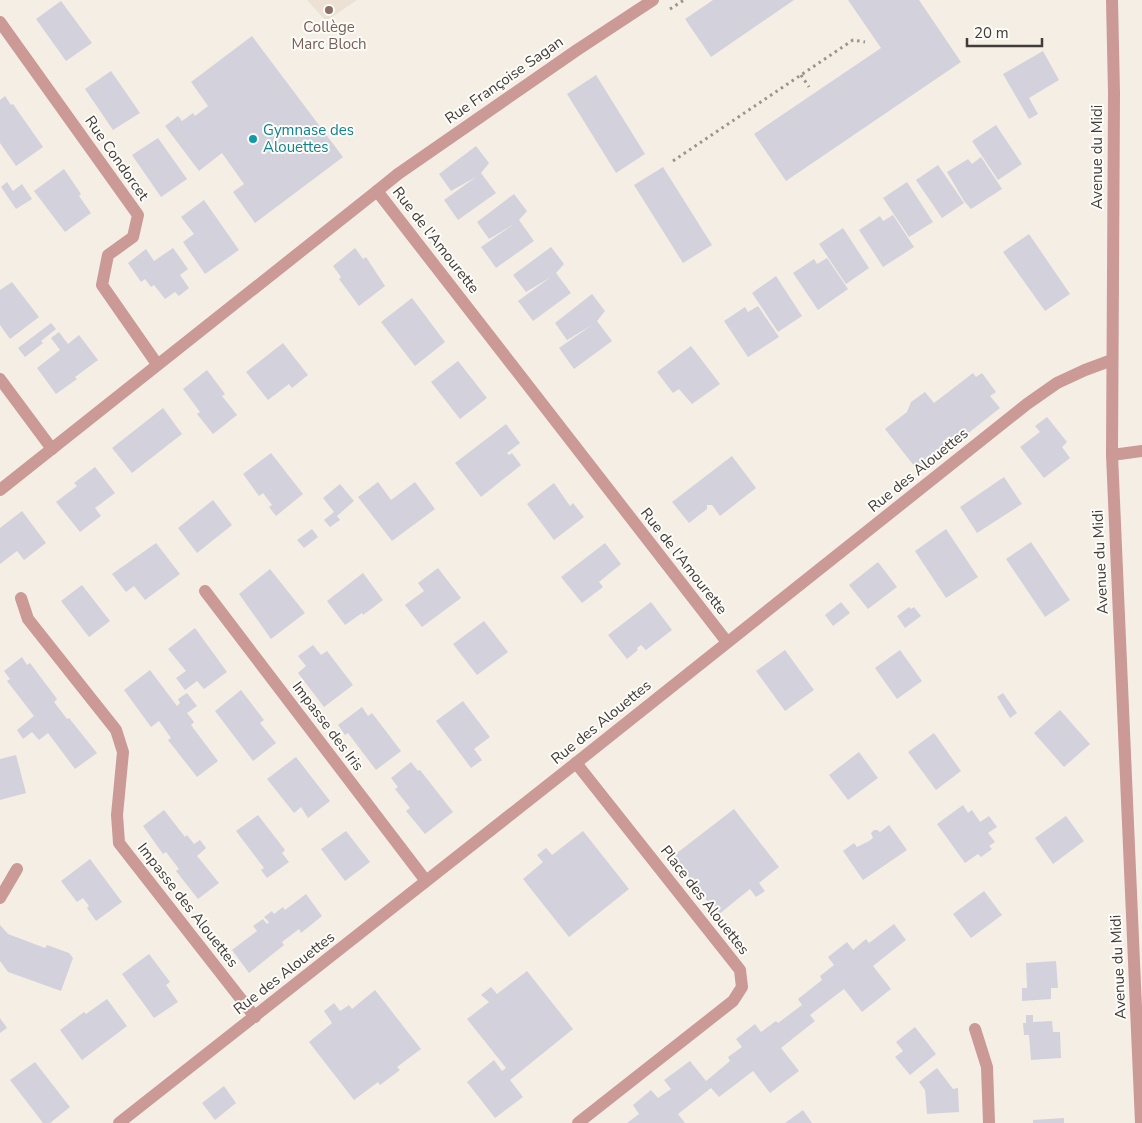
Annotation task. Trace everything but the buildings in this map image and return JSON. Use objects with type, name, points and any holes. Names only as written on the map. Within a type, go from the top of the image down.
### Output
[{"type":"street","name":"Rue Françoise Sagan","points":[[377,191],[398,174],[568,56],[653,0]]},
{"type":"street","name":"Avenue du Midi","points":[[1112,0],[1114,103],[1112,455],[1142,1123]]},
{"type":"street","name":"Rue Condorcet","points":[[0,22],[138,215],[133,237],[108,255],[102,286],[157,364]]},
{"type":"street","name":"Rue de l'Amourette","points":[[0,490],[377,191],[726,642]]},
{"type":"street","name":"Rue des Alouettes","points":[[119,1123],[1027,404],[1057,384],[1084,370],[1112,360]]},
{"type":"street","points":[[0,379],[52,449]]},
{"type":"street","points":[[1112,455],[1142,451]]},
{"type":"street","name":"Impasse des Iris","points":[[205,591],[426,881]]},
{"type":"street","name":"Impasse des Alouettes","points":[[21,598],[28,619],[116,730],[123,752],[117,815],[119,843],[254,1017]]},
{"type":"street","name":"Place des Alouettes","points":[[576,763],[740,970],[742,987],[733,1001],[578,1123]]},
{"type":"street","points":[[0,898],[17,869]]},
{"type":"street","points":[[975,1028],[987,1067],[990,1123]]},
{"type":"path","points":[[673,161],[852,40],[864,42]]},
{"type":"path","points":[[801,75],[809,87]]},
{"type":"shaded area","name":"Collège Marc Bloch","points":[[307,0],[357,0],[326,21]]},
{"type":"place","name":"Collège Marc Bloch","points":[[329,10]]},
{"type":"place","name":"Gymnase des Alouettes","points":[[253,139]]}]
